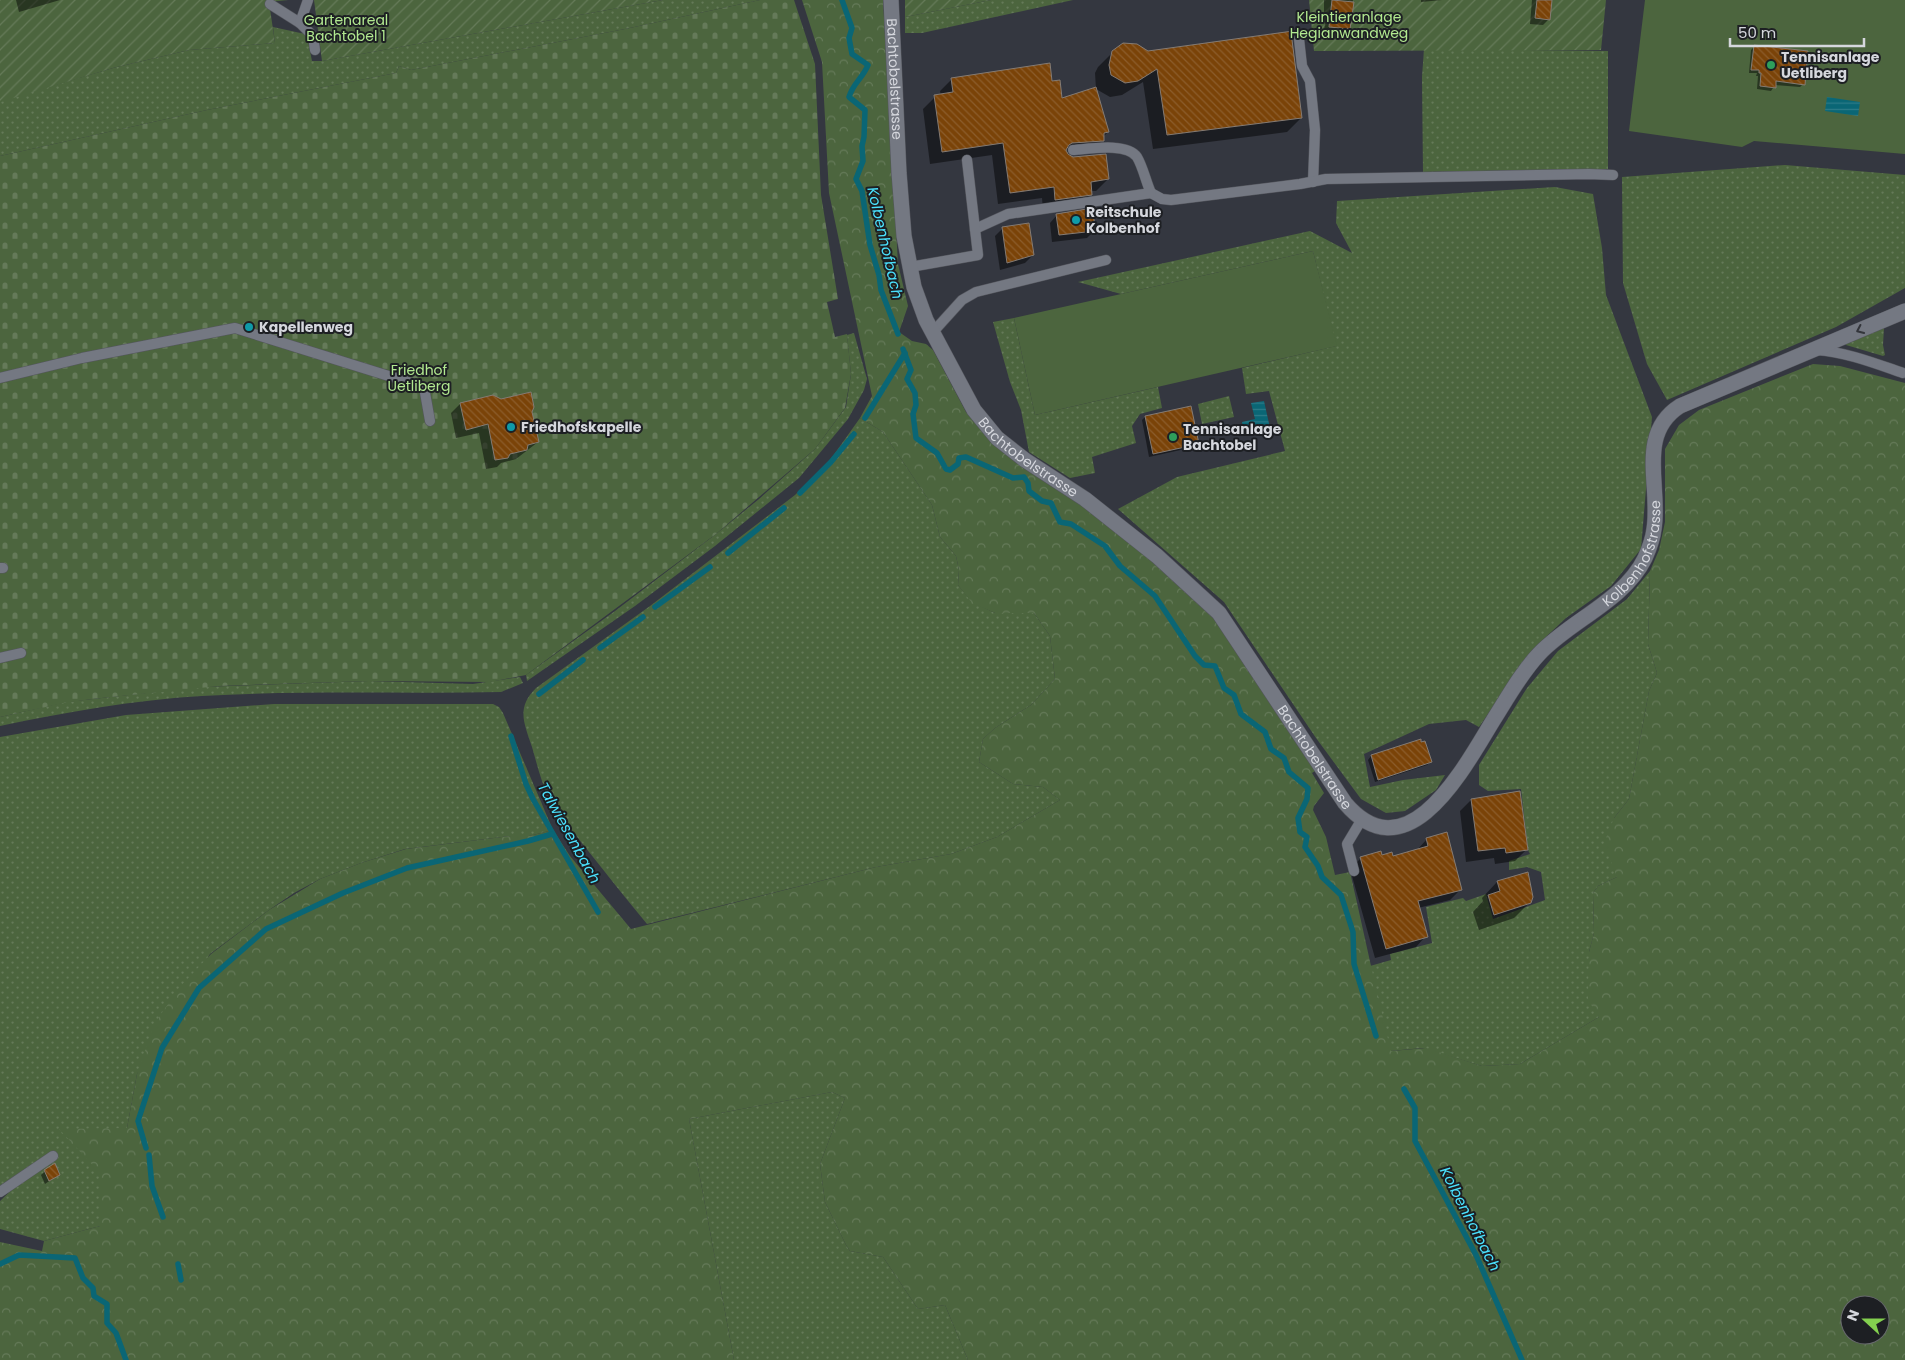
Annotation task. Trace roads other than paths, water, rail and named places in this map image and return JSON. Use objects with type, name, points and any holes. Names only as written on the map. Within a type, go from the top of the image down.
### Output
[{"type":"street","name":"Bachtobelstrasse","points":[[891,0],[899,173],[904,236],[910,267],[917,298],[974,410],[997,438],[1024,460],[1085,499],[1157,556],[1219,613],[1337,792],[1350,810],[1362,819]]},
{"type":"street","name":"Kolbenhofstrasse","points":[[1362,819],[1378,826],[1389,827],[1411,822],[1424,815],[1458,778],[1523,673],[1538,655],[1553,640],[1622,588],[1636,572],[1645,558],[1654,528],[1653,456],[1658,430],[1664,419],[1680,406],[1905,311]]},
{"type":"lane","points":[[300,23],[308,0]]},
{"type":"lane","points":[[270,4],[300,23],[313,36],[315,50]]},
{"type":"lane","points":[[1298,39],[1302,66],[1310,81],[1315,130],[1312,182]]},
{"type":"lane","points":[[1073,150],[1113,148],[1134,154],[1139,161],[1151,194]]},
{"type":"lane","points":[[910,267],[978,254],[967,160]]},
{"type":"lane","points":[[975,229],[1008,214],[1151,194],[1162,199],[1171,200],[1336,179],[1613,175]]},
{"type":"lane","points":[[933,332],[962,300],[976,292],[1106,260]]},
{"type":"lane","points":[[0,378],[82,358],[235,328],[424,387],[430,421]]},
{"type":"lane","points":[[1815,350],[1858,357],[1903,373]]},
{"type":"lane","points":[[0,658],[21,653]]},
{"type":"lane","points":[[1354,871],[1348,844],[1362,819]]},
{"type":"lane","points":[[0,1192],[53,1156]]},
{"type":"water","points":[[1827,97],[1860,102],[1858,116],[1825,111]]},
{"type":"water","points":[[1264,401],[1270,428],[1244,434],[1242,422],[1255,419],[1251,403]]},
{"type":"waterway","name":"Kolbenhofbach","points":[[842,0],[852,28],[849,38],[852,54],[868,65],[849,97],[865,110],[862,146],[863,161],[856,179],[862,191],[870,245],[879,275],[881,290],[898,334]]},
{"type":"waterway","name":"Kolbenhofbach","points":[[903,349],[911,370],[907,379],[915,393],[916,405],[913,414],[916,438],[937,453],[946,469],[950,470],[958,464],[959,458],[966,457],[1013,478],[1024,477],[1028,483],[1029,491],[1042,501],[1051,503],[1060,522],[1071,524],[1105,546],[1120,566],[1155,596],[1195,656],[1204,665],[1215,666],[1224,688],[1234,695],[1241,714],[1265,732],[1271,749],[1284,758],[1289,772],[1308,788],[1307,799],[1298,818],[1300,832],[1307,837],[1305,847],[1318,866],[1322,877],[1341,895],[1353,932],[1354,964],[1376,1036]]},
{"type":"waterway","name":"Talwiesenbach","points":[[865,418],[905,353]]},
{"type":"waterway","name":"Talwiesenbach","points":[[800,493],[831,462],[854,434]]},
{"type":"waterway","name":"Talwiesenbach","points":[[728,553],[784,508]]},
{"type":"waterway","name":"Talwiesenbach","points":[[655,607],[710,567]]},
{"type":"waterway","name":"Talwiesenbach","points":[[600,648],[643,617]]},
{"type":"waterway","name":"Talwiesenbach","points":[[539,694],[583,660]]},
{"type":"waterway","name":"Talwiesenbach","points":[[511,736],[526,784],[533,799],[598,912]]},
{"type":"waterway","points":[[146,1148],[138,1121],[162,1048],[199,988],[266,929],[343,893],[407,868],[552,834]]},
{"type":"waterway","name":"Kolbenhofbach","points":[[1404,1089],[1415,1108],[1415,1141],[1476,1255],[1522,1360]]},
{"type":"waterway","points":[[149,1155],[152,1186],[163,1217]]},
{"type":"waterway","points":[[0,1264],[19,1255],[75,1258],[83,1278],[93,1288],[94,1296],[107,1304],[107,1323],[116,1333],[126,1360]]},
{"type":"waterway","points":[[178,1264],[181,1280]]},
{"type":"place","name":"Tennisanlage Uetliberg","points":[[1771,65]]},
{"type":"place","name":"Reitschule Kolbenhof","points":[[1076,220]]},
{"type":"place","name":"Kapellenweg","points":[[249,327]]},
{"type":"place","name":"Friedhofskapelle","points":[[511,427]]},
{"type":"place","name":"Tennisanlage Bachtobel","points":[[1173,437]]},
{"type":"park label","name":"Kleintieranlage Hegianwandweg","points":[[1349,25]]},
{"type":"park label","name":"Gartenareal Bachtobel 1","points":[[346,28]]},
{"type":"park label","name":"Friedhof Uetliberg","points":[[419,378]]}]
